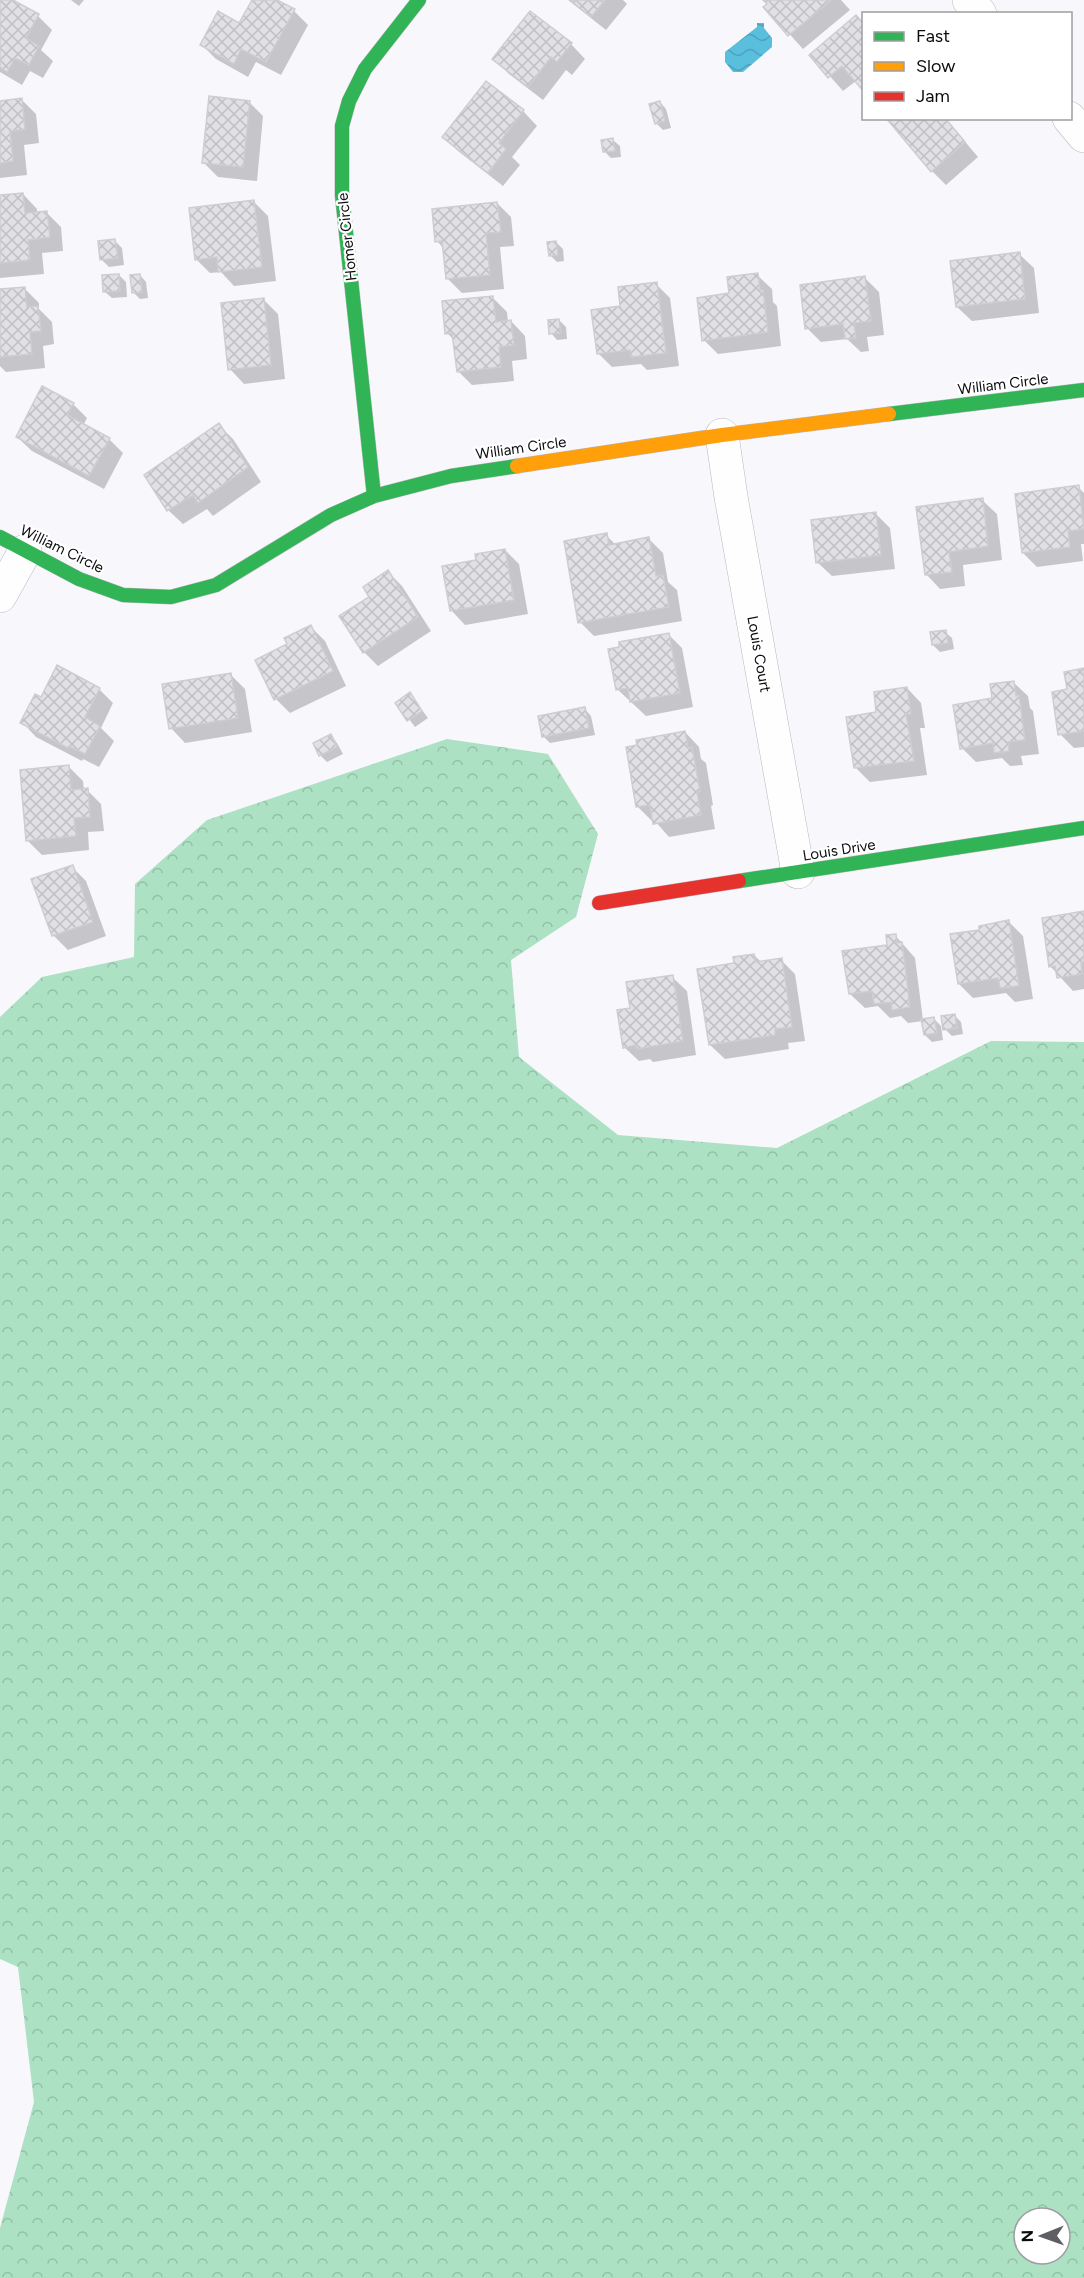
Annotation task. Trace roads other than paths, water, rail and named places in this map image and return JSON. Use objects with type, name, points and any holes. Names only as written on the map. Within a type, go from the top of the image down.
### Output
[{"type":"street","name":"Homer Circle","points":[[375,496],[342,195],[342,126],[349,101],[365,69],[419,0]]},
{"type":"street","points":[[969,0],[978,12]]},
{"type":"street","points":[[1072,120],[1084,136]]},
{"type":"street","name":"William Circle","points":[[13,544],[79,579],[123,595],[171,597],[216,585],[331,515],[375,496],[451,476],[722,435],[1084,390]]},
{"type":"street","name":"Louis Court","points":[[722,435],[730,497],[798,872]]},
{"type":"street","points":[[0,596],[13,544]]},
{"type":"street","name":"Louis Drive","points":[[598,903],[1084,828]]},
{"type":"water","points":[[757,23],[764,23],[764,28],[772,38],[772,47],[743,72],[733,72],[725,62],[725,52],[757,27]]}]
